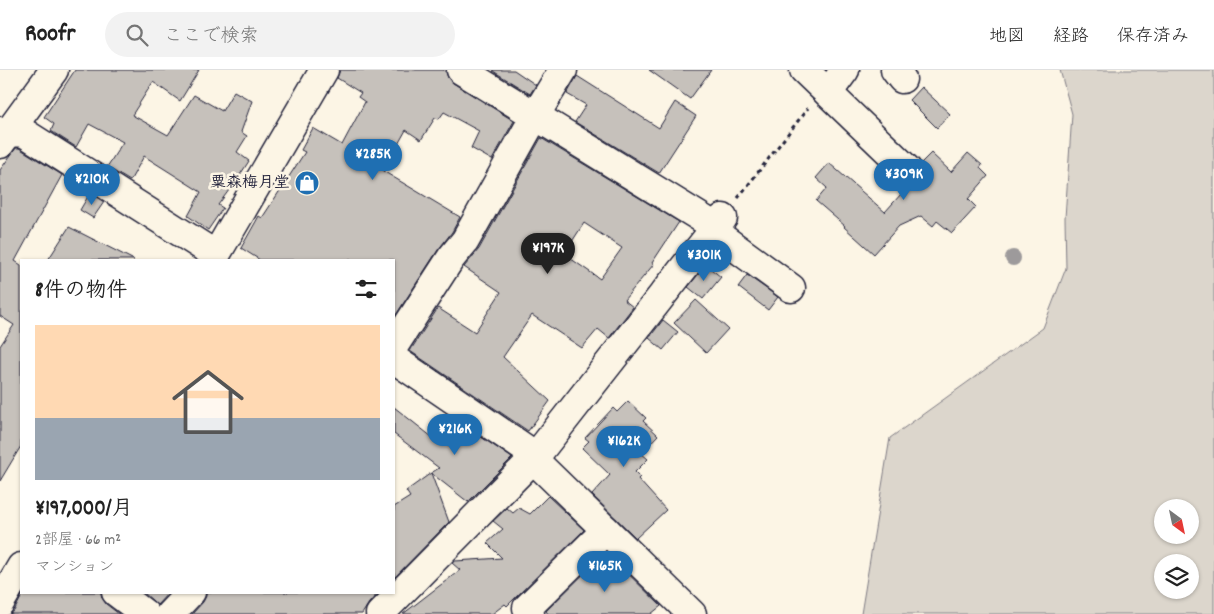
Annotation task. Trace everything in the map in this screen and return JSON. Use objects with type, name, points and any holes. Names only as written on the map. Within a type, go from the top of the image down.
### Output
[{"type":"street","points":[[3,136],[54,70]]},
{"type":"street","points":[[3,136],[23,132],[223,258],[324,70]]},
{"type":"street","points":[[460,70],[717,225],[791,288]]},
{"type":"street","points":[[395,344],[451,258],[465,241],[563,70]]},
{"type":"street","points":[[845,70],[818,87],[907,169]]},
{"type":"street","points":[[380,614],[534,457],[717,225]]},
{"type":"street","points":[[395,360],[534,457],[692,614]]},
{"type":"street","points":[[530,614],[527,608],[606,530]]},
{"type":"street","points":[[0,603],[20,569]]},
{"type":"street","points":[[119,594],[145,614]]},
{"type":"street","points":[[170,614],[189,594]]},
{"type":"path","points":[[717,225],[818,87]]},
{"type":"shaded area","points":[[1060,70],[1214,70],[1214,614],[861,614],[890,438],[1043,328],[1066,268],[1065,218],[1072,114]]},
{"type":"building","points":[[75,70],[199,70],[180,101],[153,82],[132,115],[168,135],[194,95],[222,111],[234,91],[252,101],[241,132],[247,136],[237,152],[249,161],[218,205],[223,208],[208,230],[188,216],[201,192],[144,156],[130,181],[107,167],[123,142],[89,124],[76,147],[51,131],[54,124],[44,117]]},
{"type":"building","points":[[340,70],[443,70],[453,83],[514,121],[492,160],[471,148],[479,131],[444,112],[439,119],[435,118],[421,140],[406,130],[383,171],[460,217],[452,232],[438,250],[395,316],[395,259],[258,259],[241,248],[259,216],[262,218],[305,152],[301,150],[313,128],[342,145],[365,102],[358,97],[361,93],[337,78]]},
{"type":"building","points":[[494,70],[514,70],[536,85],[530,94]]},
{"type":"building","points":[[649,70],[711,70],[690,99]]},
{"type":"building","points":[[577,76],[659,128],[675,102],[696,116],[659,173],[575,122],[586,105],[567,94]]},
{"type":"building","points":[[921,87],[950,114],[937,128],[909,100]]},
{"type":"building","points":[[541,138],[679,222],[652,263],[654,264],[624,300],[633,307],[609,338],[598,329],[582,348],[532,315],[503,357],[550,401],[528,431],[410,351],[438,308],[475,332],[501,292],[464,267],[479,249]],"holes":[[[584,223],[622,248],[600,279],[564,254]]]},
{"type":"building","points":[[16,148],[19,148],[62,175],[15,261],[20,264],[20,448],[0,481],[0,346],[14,325],[0,316],[0,170]]},
{"type":"building","points":[[931,153],[951,172],[968,153],[982,165],[980,168],[988,176],[968,199],[976,207],[952,233],[937,221],[933,226],[921,216],[899,226],[874,254],[816,201],[827,188],[816,178],[829,163],[885,212],[910,184],[919,179],[922,172],[921,163]]},
{"type":"building","points":[[90,193],[104,202],[93,218],[80,210]]},
{"type":"building","points":[[69,227],[132,259],[49,259]]},
{"type":"building","points":[[706,265],[721,277],[703,299],[688,287]]},
{"type":"building","points":[[747,275],[778,297],[768,310],[738,287]]},
{"type":"building","points":[[696,300],[728,329],[706,353],[674,323]]},
{"type":"building","points":[[663,320],[678,332],[663,350],[649,338]]},
{"type":"building","points":[[628,401],[646,418],[643,421],[658,435],[641,453],[648,459],[635,472],[640,477],[638,479],[666,510],[636,538],[592,495],[610,475],[582,448],[589,441],[585,438],[613,408],[617,412]]},
{"type":"building","points":[[395,408],[432,437],[433,435],[448,446],[462,424],[512,458],[468,502],[431,473],[439,468],[395,435]]},
{"type":"building","points":[[431,473],[449,522],[395,577],[395,506],[410,497],[406,491]]},
{"type":"building","points":[[548,496],[584,530],[507,606],[505,604],[492,614],[403,614],[460,570],[452,563],[455,561],[502,558],[487,543],[503,529],[493,521],[507,508],[513,513],[519,508],[530,514]]},
{"type":"building","points":[[606,552],[661,606],[651,614],[548,614],[546,611]]},
{"type":"building","points":[[23,594],[101,594],[106,604],[119,614],[10,614],[14,611]]},
{"type":"building","points":[[145,594],[167,594],[157,605]]},
{"type":"building","points":[[206,594],[377,594],[362,614],[192,614]]},
{"type":"place","name":"粟森梅月堂","points":[[307,183]]}]
